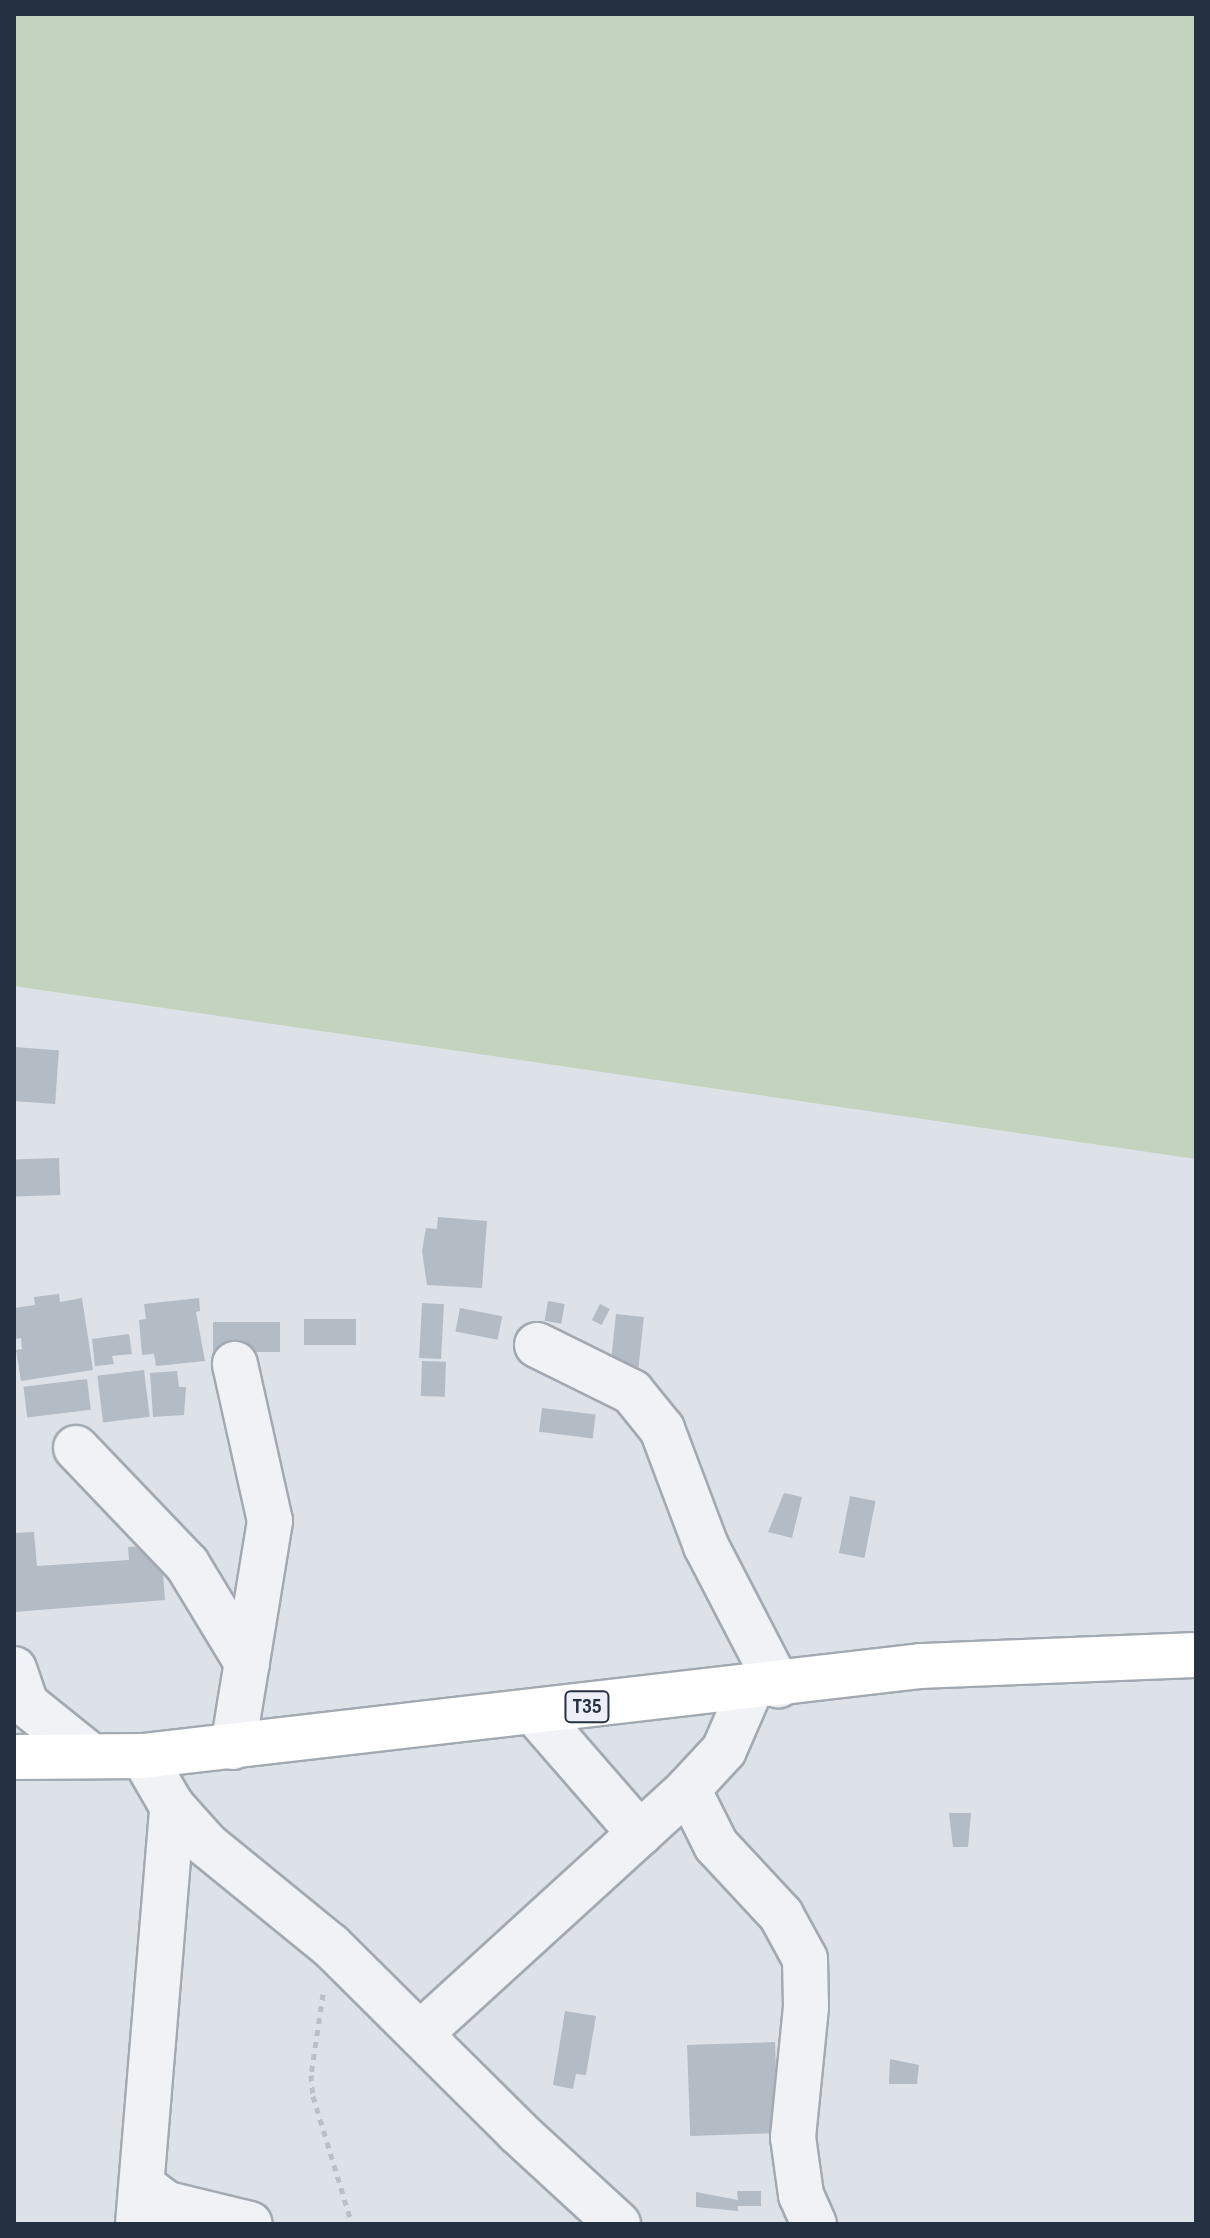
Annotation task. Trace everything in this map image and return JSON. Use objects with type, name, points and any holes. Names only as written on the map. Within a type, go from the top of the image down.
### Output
[{"type":"highway","name":"T35","points":[[14,1757],[143,1756],[233,1747],[921,1666],[1184,1660]]},
{"type":"street","points":[[420,2034],[688,1789],[724,1750],[765,1686],[706,1546],[662,1429],[632,1392],[537,1345]]},
{"type":"street","points":[[233,1747],[270,1521],[235,1364]]},
{"type":"street","points":[[76,1448],[187,1564],[247,1663]]},
{"type":"street","points":[[14,1669],[26,1704],[91,1756]]},
{"type":"street","points":[[535,1713],[640,1834]]},
{"type":"street","points":[[143,1756],[172,1806],[207,1845],[331,1946],[618,2224]]},
{"type":"street","points":[[688,1789],[716,1845],[781,1915],[805,1959],[806,2007],[793,2137],[801,2195],[814,2224]]},
{"type":"street","points":[[172,1806],[141,2205],[167,2204],[250,2224]]},
{"type":"path","points":[[331,1946],[311,2075],[352,2224]]},
{"type":"green space","points":[[14,14],[1196,14],[1196,1159],[14,986]]},
{"type":"building","points":[[14,1047],[59,1050],[55,1104],[14,1101]]},
{"type":"building","points":[[59,1158],[60,1195],[15,1197],[14,1160]]},
{"type":"building","points":[[438,1217],[487,1221],[482,1288],[427,1285],[422,1251],[426,1228],[437,1229]]},
{"type":"building","points":[[59,1294],[60,1302],[82,1298],[93,1370],[21,1381],[16,1350],[22,1349],[21,1338],[15,1339],[14,1308],[35,1305],[34,1297]]},
{"type":"building","points":[[199,1298],[200,1311],[196,1312],[205,1361],[156,1366],[154,1354],[142,1355],[139,1320],[146,1319],[144,1304]]},
{"type":"building","points":[[548,1301],[565,1304],[561,1324],[545,1321]]},
{"type":"building","points":[[422,1303],[444,1304],[441,1359],[419,1358]]},
{"type":"building","points":[[600,1304],[610,1309],[602,1325],[592,1320]]},
{"type":"building","points":[[460,1308],[502,1316],[498,1340],[455,1332]]},
{"type":"building","points":[[616,1314],[644,1317],[637,1386],[609,1383]]},
{"type":"building","points":[[304,1319],[356,1319],[356,1345],[304,1345]]},
{"type":"building","points":[[213,1322],[280,1322],[280,1352],[213,1352]]},
{"type":"building","points":[[129,1334],[132,1354],[112,1356],[114,1364],[95,1366],[92,1339]]},
{"type":"building","points":[[422,1361],[446,1362],[445,1397],[421,1396]]},
{"type":"building","points":[[144,1370],[150,1417],[103,1422],[97,1376]]},
{"type":"building","points":[[177,1371],[179,1387],[186,1387],[184,1415],[153,1417],[150,1373]]},
{"type":"building","points":[[87,1379],[91,1410],[27,1418],[23,1387]]},
{"type":"building","points":[[542,1408],[596,1415],[593,1438],[539,1432]]},
{"type":"building","points":[[784,1493],[802,1497],[792,1538],[768,1532]]},
{"type":"building","points":[[850,1496],[876,1501],[864,1558],[839,1553]]},
{"type":"building","points":[[34,1532],[37,1566],[129,1560],[128,1547],[161,1545],[165,1600],[14,1612],[14,1533]]},
{"type":"building","points":[[949,1813],[971,1813],[968,1847],[953,1847]]},
{"type":"building","points":[[565,2011],[596,2016],[586,2075],[576,2074],[573,2089],[553,2085]]},
{"type":"building","points":[[775,2042],[778,2133],[690,2136],[687,2045]]},
{"type":"building","points":[[890,2059],[919,2065],[917,2084],[889,2084]]},
{"type":"building","points":[[737,2191],[761,2191],[761,2206],[738,2206],[738,2211],[696,2207],[696,2192],[738,2200]]}]
